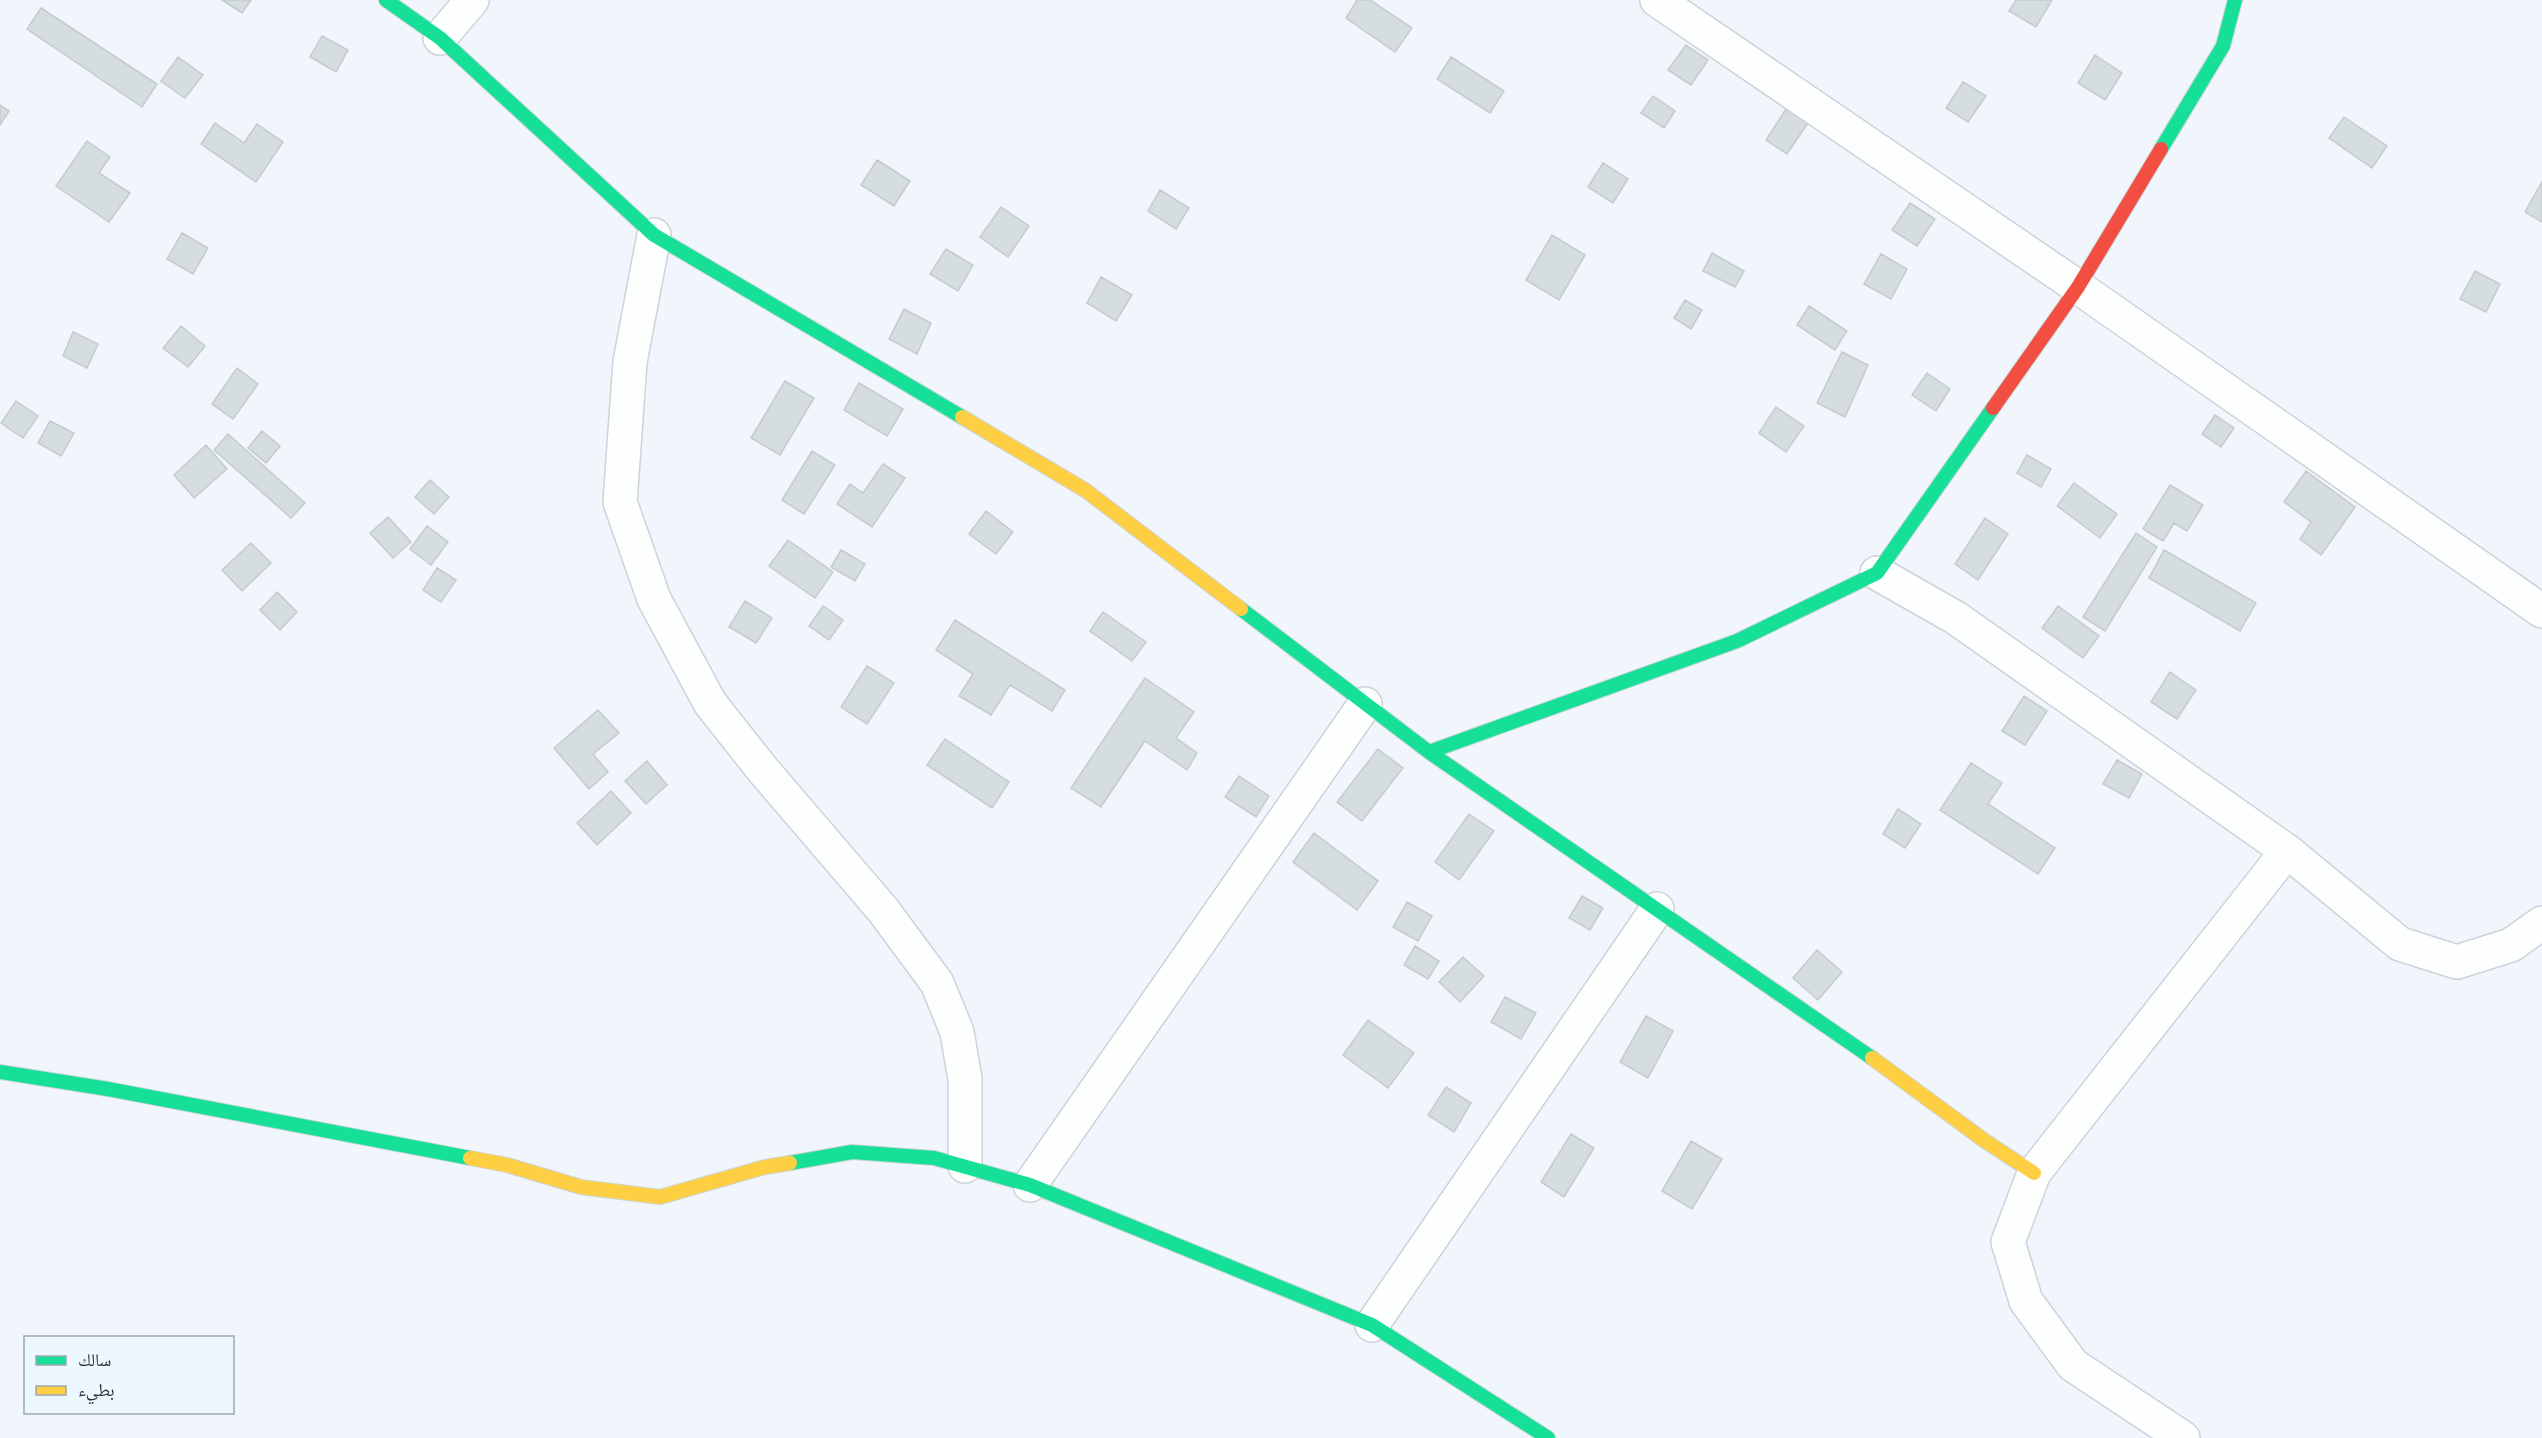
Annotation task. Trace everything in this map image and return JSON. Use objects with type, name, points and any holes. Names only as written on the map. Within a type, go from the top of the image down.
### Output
[{"type":"street","points":[[386,0],[440,38],[654,235],[1084,489],[1429,752],[1888,1069],[1985,1141],[2034,1173]]},
{"type":"street","points":[[440,38],[472,0]]},
{"type":"street","points":[[1657,0],[2078,286],[2542,611]]},
{"type":"street","points":[[1429,752],[1737,641],[1878,573],[2078,286],[2223,46],[2235,0]]},
{"type":"street","points":[[654,235],[630,362],[620,502],[654,599],[710,703],[763,770],[883,910],[937,983],[957,1032],[965,1079],[965,1166]]},
{"type":"street","points":[[1878,573],[1956,618],[2287,851],[2400,944],[2457,962],[2511,945],[2542,923]]},
{"type":"street","points":[[1030,1185],[1365,704]]},
{"type":"street","points":[[2183,1438],[2073,1365],[2026,1300],[2008,1242],[2034,1173],[2287,851]]},
{"type":"street","points":[[1372,1325],[1657,909]]},
{"type":"street","points":[[0,1072],[108,1089],[507,1165],[581,1187],[660,1197],[765,1167],[852,1152],[934,1158],[1030,1185],[1372,1325],[1548,1438]]},
{"type":"building","points":[[222,0],[251,0],[242,13]]},
{"type":"building","points":[[1357,0],[1370,0],[1412,28],[1395,52],[1346,18]]},
{"type":"building","points":[[2016,0],[2052,0],[2036,27],[2009,11]]},
{"type":"building","points":[[41,8],[157,84],[142,107],[27,29]]},
{"type":"building","points":[[322,36],[348,50],[336,72],[310,57]]},
{"type":"building","points":[[1686,45],[1708,60],[1691,85],[1668,70]]},
{"type":"building","points":[[2095,55],[2122,73],[2105,100],[2078,83]]},
{"type":"building","points":[[178,57],[203,75],[185,98],[161,81]]},
{"type":"building","points":[[1451,57],[1504,91],[1490,113],[1437,79]]},
{"type":"building","points":[[1963,82],[1986,96],[1968,122],[1946,108]]},
{"type":"building","points":[[1653,96],[1675,111],[1664,128],[1641,113]]},
{"type":"building","points":[[0,105],[9,111],[0,125]]},
{"type":"building","points":[[1786,109],[1808,123],[1787,154],[1766,140]]},
{"type":"building","points":[[2344,117],[2387,146],[2372,168],[2329,138]]},
{"type":"building","points":[[215,123],[244,143],[257,124],[283,142],[256,182],[201,144]]},
{"type":"building","points":[[87,141],[110,157],[99,173],[130,193],[109,222],[56,186]]},
{"type":"building","points":[[877,160],[910,181],[894,206],[861,185]]},
{"type":"building","points":[[1603,163],[1628,179],[1613,203],[1588,187]]},
{"type":"building","points":[[2542,182],[2542,222],[2525,212]]},
{"type":"building","points":[[1160,190],[1189,208],[1176,229],[1148,211]]},
{"type":"building","points":[[1910,203],[1935,219],[1917,246],[1892,230]]},
{"type":"building","points":[[1001,207],[1029,226],[1008,257],[980,237]]},
{"type":"building","points":[[182,233],[208,248],[193,274],[167,259]]},
{"type":"building","points":[[1552,235],[1585,255],[1559,300],[1526,280]]},
{"type":"building","points":[[946,249],[973,265],[958,291],[930,274]]},
{"type":"building","points":[[1712,253],[1744,271],[1735,287],[1703,271]]},
{"type":"building","points":[[1881,254],[1907,269],[1891,299],[1864,284]]},
{"type":"building","points":[[2475,271],[2500,284],[2486,312],[2460,299]]},
{"type":"building","points":[[1101,277],[1132,295],[1116,321],[1087,303]]},
{"type":"building","points":[[1685,300],[1702,310],[1691,329],[1674,318]]},
{"type":"building","points":[[1809,306],[1847,331],[1835,350],[1797,325]]},
{"type":"building","points":[[904,309],[931,323],[917,354],[889,339]]},
{"type":"building","points":[[181,326],[205,346],[188,367],[163,348]]},
{"type":"building","points":[[73,332],[98,344],[87,368],[63,356]]},
{"type":"building","points":[[1842,352],[1868,365],[1845,417],[1817,403]]},
{"type":"building","points":[[237,368],[258,384],[233,419],[212,404]]},
{"type":"building","points":[[1927,373],[1950,389],[1936,411],[1912,395]]},
{"type":"building","points":[[785,381],[814,398],[780,455],[751,438]]},
{"type":"building","points":[[859,383],[903,409],[887,436],[844,410]]},
{"type":"building","points":[[16,401],[38,416],[23,438],[1,423]]},
{"type":"building","points":[[1776,407],[1804,426],[1786,452],[1759,433]]},
{"type":"building","points":[[2215,415],[2234,428],[2221,447],[2202,434]]},
{"type":"building","points":[[50,421],[74,433],[61,456],[38,443]]},
{"type":"building","points":[[262,431],[280,446],[266,463],[248,448]]},
{"type":"building","points":[[228,434],[305,503],[291,518],[214,450]]},
{"type":"building","points":[[206,445],[227,469],[194,498],[174,475]]},
{"type":"building","points":[[812,451],[835,465],[804,514],[782,500]]},
{"type":"building","points":[[2027,455],[2051,469],[2041,487],[2017,473]]},
{"type":"building","points":[[883,464],[905,478],[872,527],[837,504],[850,484],[863,493]]},
{"type":"building","points":[[2306,471],[2355,507],[2321,555],[2300,539],[2311,522],[2284,502]]},
{"type":"building","points":[[430,480],[449,497],[434,514],[415,497]]},
{"type":"building","points":[[2074,483],[2117,514],[2100,538],[2057,506]]},
{"type":"building","points":[[2170,485],[2203,505],[2187,531],[2174,523],[2163,541],[2143,529]]},
{"type":"building","points":[[986,511],[1013,532],[996,554],[969,534]]},
{"type":"building","points":[[388,517],[411,542],[393,558],[370,533]]},
{"type":"building","points":[[1985,518],[2008,534],[1978,580],[1955,564]]},
{"type":"building","points":[[427,526],[448,542],[431,565],[410,549]]},
{"type":"building","points":[[2136,533],[2157,547],[2105,631],[2083,617]]},
{"type":"building","points":[[788,540],[833,572],[815,598],[769,566]]},
{"type":"building","points":[[251,543],[271,563],[242,591],[222,570]]},
{"type":"building","points":[[841,550],[865,564],[855,581],[831,567]]},
{"type":"building","points":[[2164,550],[2256,603],[2240,631],[2149,578]]},
{"type":"building","points":[[437,568],[456,580],[441,602],[423,590]]},
{"type":"building","points":[[277,592],[297,612],[280,630],[260,610]]},
{"type":"building","points":[[745,601],[772,618],[756,643],[729,627]]},
{"type":"building","points":[[823,606],[843,620],[829,640],[809,626]]},
{"type":"building","points":[[2058,606],[2099,636],[2083,658],[2042,628]]},
{"type":"building","points":[[1103,612],[1146,642],[1132,661],[1090,631]]},
{"type":"building","points":[[955,620],[1065,690],[1052,711],[1010,685],[991,715],[959,696],[973,674],[936,650]]},
{"type":"building","points":[[867,666],[894,683],[867,724],[841,707]]},
{"type":"building","points":[[2170,672],[2196,690],[2177,719],[2151,702]]},
{"type":"building","points":[[1145,678],[1194,712],[1176,738],[1197,753],[1187,770],[1145,741],[1101,807],[1071,788]]},
{"type":"building","points":[[2024,696],[2047,711],[2025,745],[2002,731]]},
{"type":"building","points":[[598,710],[619,733],[593,754],[608,772],[589,789],[554,748]]},
{"type":"building","points":[[945,739],[1009,782],[992,808],[927,765]]},
{"type":"building","points":[[1378,749],[1403,768],[1362,821],[1337,802]]},
{"type":"building","points":[[2117,760],[2142,774],[2129,798],[2103,784]]},
{"type":"building","points":[[647,761],[667,785],[646,804],[625,781]]},
{"type":"building","points":[[1971,763],[2002,783],[1988,804],[2055,848],[2038,874],[1940,810]]},
{"type":"building","points":[[1239,776],[1269,796],[1256,817],[1225,797]]},
{"type":"building","points":[[611,791],[631,813],[597,845],[577,823]]},
{"type":"building","points":[[1898,809],[1921,824],[1905,848],[1883,834]]},
{"type":"building","points":[[1469,814],[1494,831],[1459,880],[1435,862]]},
{"type":"building","points":[[1314,833],[1378,881],[1357,910],[1293,862]]},
{"type":"building","points":[[1582,896],[1603,908],[1590,930],[1569,918]]},
{"type":"building","points":[[1407,902],[1432,916],[1418,941],[1393,927]]},
{"type":"building","points":[[1415,946],[1439,961],[1428,979],[1404,965]]},
{"type":"building","points":[[1817,950],[1842,972],[1818,1000],[1793,978]]},
{"type":"building","points":[[1463,957],[1484,976],[1460,1002],[1439,982]]},
{"type":"building","points":[[1505,997],[1536,1013],[1521,1039],[1491,1022]]},
{"type":"building","points":[[1646,1016],[1673,1031],[1648,1078],[1620,1062]]},
{"type":"building","points":[[1368,1020],[1414,1053],[1388,1088],[1343,1055]]},
{"type":"building","points":[[1446,1087],[1471,1103],[1454,1132],[1428,1115]]},
{"type":"building","points":[[1571,1134],[1594,1148],[1564,1197],[1541,1182]]},
{"type":"building","points":[[1691,1141],[1722,1159],[1692,1209],[1662,1191]]},
{"type":"traffic: fast","points":[[386,0],[440,38],[654,235],[962,417]]},
{"type":"traffic: fast","points":[[2161,149],[2223,46],[2235,0]]},
{"type":"traffic: fast","points":[[1429,752],[1737,641],[1877,573],[1993,408]]},
{"type":"traffic: fast","points":[[1241,609],[1429,752],[1872,1058]]},
{"type":"traffic: fast","points":[[0,1072],[108,1089],[470,1158]]},
{"type":"traffic: fast","points":[[790,1163],[852,1152],[934,1158],[1030,1185],[1372,1325],[1548,1438]]},
{"type":"traffic: slow","points":[[962,417],[1085,490],[1241,609]]},
{"type":"traffic: slow","points":[[1872,1058],[1985,1141],[2034,1173]]},
{"type":"traffic: slow","points":[[470,1158],[507,1165],[581,1187],[660,1197],[765,1167],[790,1163]]},
{"type":"traffic: jam","points":[[1993,408],[2078,287],[2161,149]]}]
